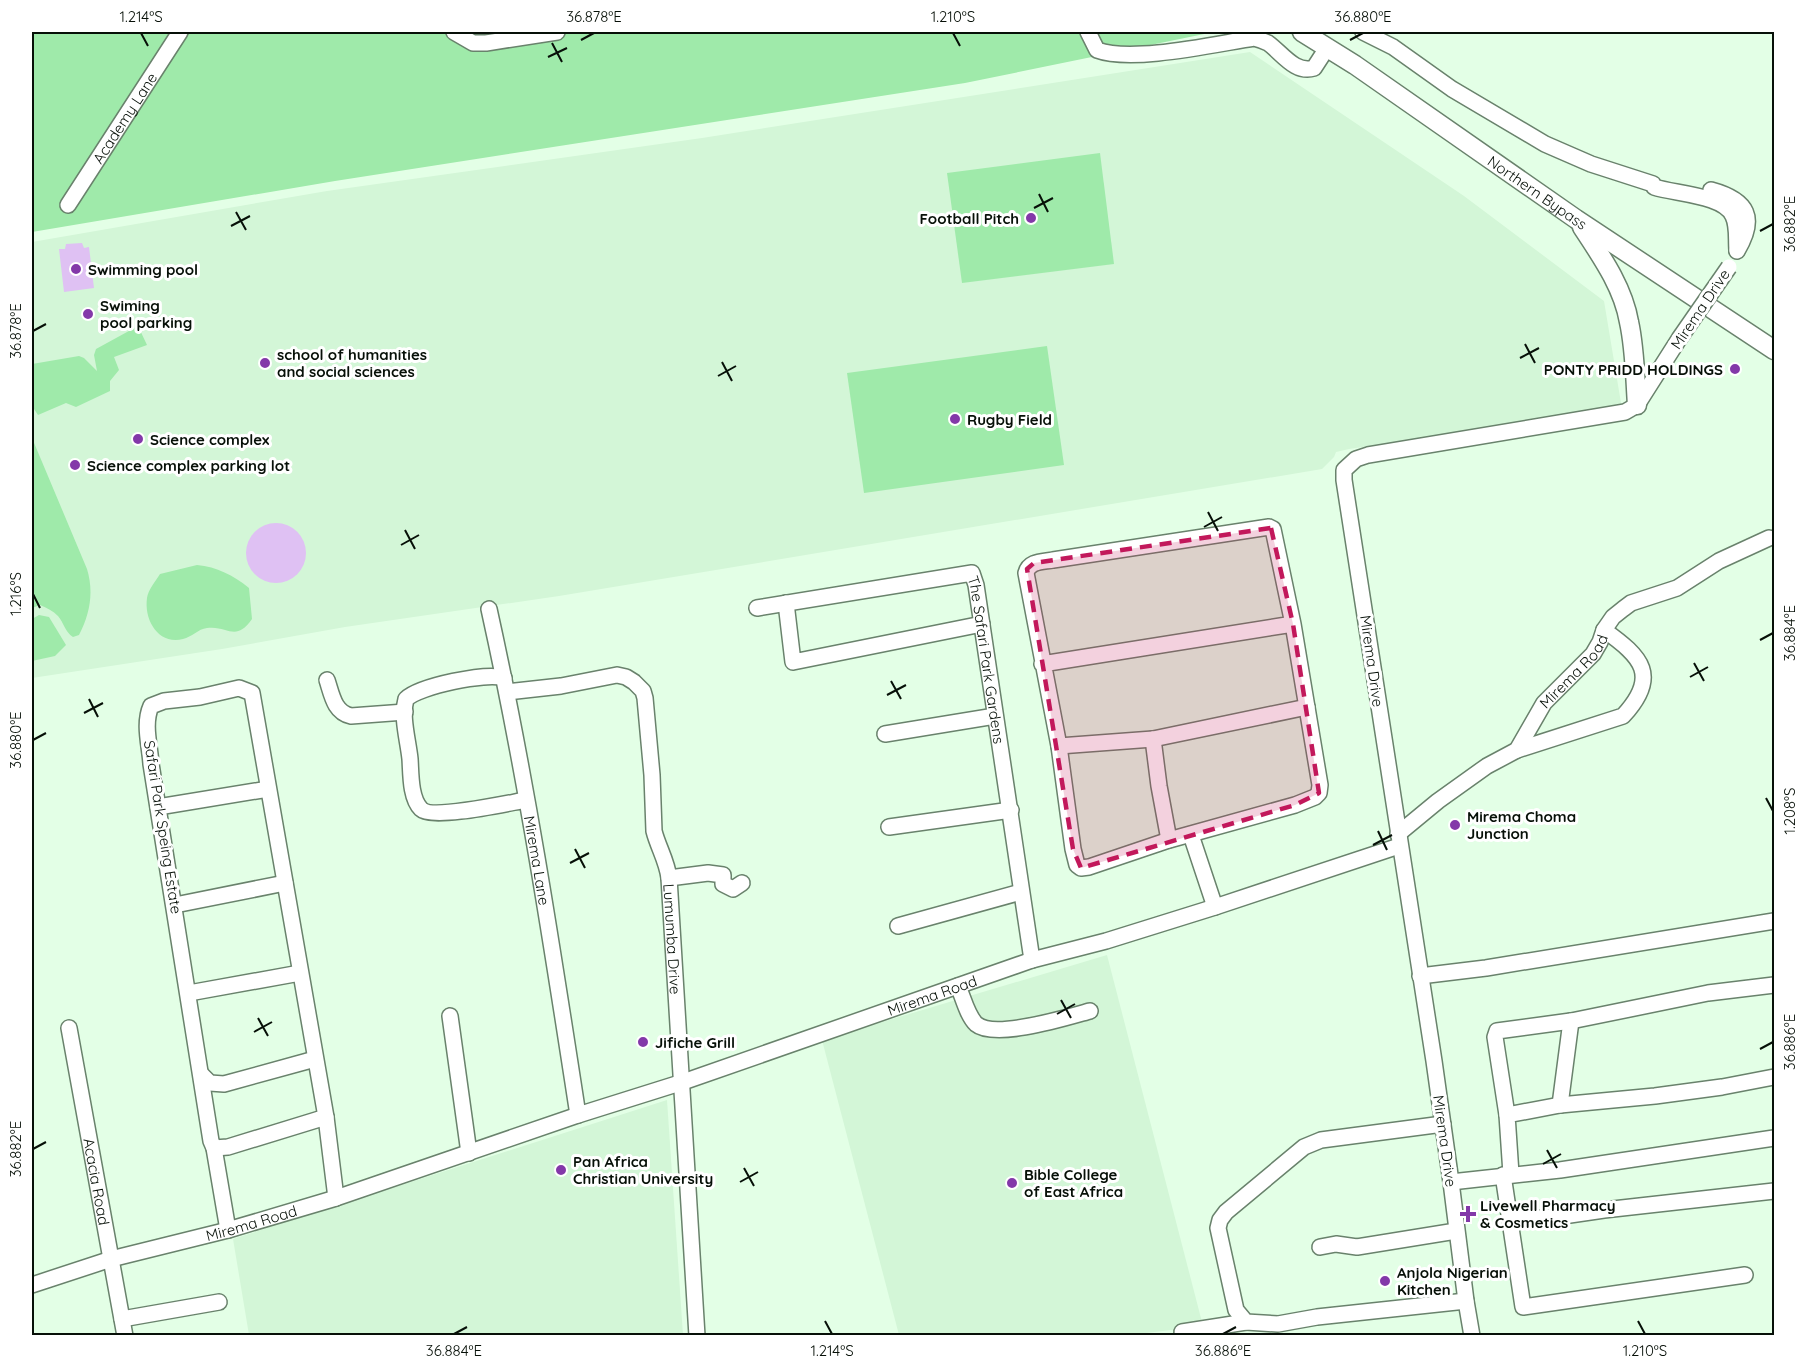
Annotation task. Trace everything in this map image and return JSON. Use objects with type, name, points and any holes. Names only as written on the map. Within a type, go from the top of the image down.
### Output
[{"type":"main road","name":"Northern Bypass","points":[[1302,32],[1355,65],[1576,219],[1774,350]]},
{"type":"main road","points":[[1576,219],[1602,259],[1623,302],[1630,331],[1637,405]]},
{"type":"street","name":"Academy Lane","points":[[68,205],[180,32]]},
{"type":"street","points":[[454,32],[473,43],[557,32]]},
{"type":"street","points":[[1088,32],[1097,50],[1107,54],[1158,53],[1254,38],[1266,42],[1295,66],[1306,71],[1314,68],[1327,48]]},
{"type":"street","name":"Mirema Drive","points":[[1363,32],[1393,47],[1452,88],[1545,144],[1591,164],[1653,184],[1654,187],[1721,203],[1732,213],[1737,250],[1729,267],[1637,405],[1625,412],[1368,455],[1356,459],[1344,470],[1443,1124],[1466,1301],[1473,1335]]},
{"type":"street","points":[[1271,528],[1275,535],[1293,624],[1320,784],[1319,793],[1294,805],[1169,840],[1081,868],[1077,865],[1073,849],[1059,746],[1042,664],[1026,573],[1030,565],[1271,528]]},
{"type":"street","name":"Mirema Road","points":[[32,1285],[111,1259],[228,1230],[336,1198],[578,1115],[683,1082],[1032,960],[1106,941],[1215,907],[1399,840],[1438,801],[1479,772],[1517,750],[1544,703],[1593,654],[1613,617],[1630,603],[1677,588],[1719,561],[1769,538]]},
{"type":"street","name":"The Safari Park Gardens","points":[[757,608],[972,573],[976,585],[1011,810],[1032,960]]},
{"type":"street","points":[[786,603],[793,662],[982,624]]},
{"type":"street","name":"Mirema Lane","points":[[489,609],[506,685],[568,1044],[578,1115]]},
{"type":"street","points":[[1042,664],[1293,624]]},
{"type":"street","points":[[1517,750],[1623,716],[1634,705],[1643,681],[1642,665],[1636,656],[1604,630]]},
{"type":"street","points":[[506,685],[492,675],[477,676],[414,692],[406,699],[405,712],[411,776],[417,802],[423,811],[435,814],[526,800]]},
{"type":"street","name":"Lumumba Drive","points":[[506,685],[561,686],[617,675],[626,677],[643,691],[648,726],[654,831],[657,844],[665,856],[669,878],[697,1335]]},
{"type":"street","points":[[327,680],[334,703],[343,714],[351,716],[405,712]]},
{"type":"street","name":"Safari Park Speing Estate","points":[[228,1230],[214,1148],[211,1142],[158,807],[147,721],[152,706],[164,701],[200,697],[238,688],[249,690],[252,693],[326,1117],[336,1198]]},
{"type":"street","points":[[1059,746],[1153,739],[1307,707]]},
{"type":"street","points":[[885,734],[995,716]]},
{"type":"street","points":[[1153,739],[1169,840]]},
{"type":"street","points":[[158,807],[268,789]]},
{"type":"street","points":[[889,827],[1011,810]]},
{"type":"street","points":[[1191,835],[1215,907]]},
{"type":"street","points":[[669,878],[708,873],[723,875],[723,884],[733,889],[742,884]]},
{"type":"street","points":[[175,904],[285,884]]},
{"type":"street","points":[[898,926],[1021,892]]},
{"type":"street","points":[[1419,976],[1486,968],[1774,921]]},
{"type":"street","points":[[189,993],[300,972]]},
{"type":"street","points":[[958,986],[975,1023],[981,1027],[993,1029],[1031,1027],[1090,1011]]},
{"type":"street","points":[[1745,1275],[1523,1307],[1510,1220],[1507,1115],[1495,1037],[1497,1031],[1571,1021],[1708,993],[1774,986]]},
{"type":"street","points":[[450,1016],[469,1153]]},
{"type":"street","points":[[1560,1105],[1571,1021]]},
{"type":"street","name":"Acacia Road","points":[[69,1028],[125,1335]]},
{"type":"street","points":[[201,1074],[210,1083],[224,1084],[315,1059]]},
{"type":"street","points":[[1507,1115],[1560,1105],[1692,1092],[1774,1077]]},
{"type":"street","points":[[214,1148],[228,1147],[326,1117]]},
{"type":"street","points":[[1246,1322],[1236,1310],[1220,1241],[1218,1228],[1226,1212],[1304,1147],[1312,1143],[1443,1124]]},
{"type":"street","points":[[1451,1182],[1560,1170],[1774,1138]]},
{"type":"street","points":[[1510,1220],[1556,1217],[1774,1191]]},
{"type":"street","points":[[1320,1247],[1336,1244],[1357,1247],[1456,1231]]},
{"type":"street","points":[[1182,1332],[1246,1322],[1278,1324],[1317,1317],[1466,1301]]},
{"type":"street","points":[[122,1319],[219,1302]]},
{"type":"highlighted area","points":[[1271,528],[1293,624],[1319,793],[1295,805],[1081,868],[1073,849],[1027,569],[1034,563]]},
{"type":"shaded area","points":[[1250,52],[1464,196],[1604,301],[1622,409],[1349,449],[1336,452],[1322,469],[559,596],[345,627],[222,649],[32,678],[32,242],[327,191],[702,138]]},
{"type":"shaded area","name":"Swimming pool","points":[[82,243],[84,248],[89,247],[94,288],[64,292],[59,249],[65,249],[66,244]]},
{"type":"shaded area","points":[[270,523],[282,523],[298,531],[304,541],[306,553],[304,565],[298,575],[282,583],[270,583],[254,575],[246,559],[246,547],[254,531]]},
{"type":"shaded area","name":"Bible College of East Africa","points":[[1107,955],[1203,1326],[1122,1336],[899,1335],[822,1040]]},
{"type":"shaded area","name":"Pan Africa Christian University","points":[[667,1100],[683,1335],[249,1335],[233,1239]]},
{"type":"green space","points":[[32,32],[1214,32],[965,83],[335,181],[32,232]]},
{"type":"green space","name":"Football Pitch","points":[[1100,153],[1114,264],[962,283],[947,173]]},
{"type":"green space","points":[[138,326],[147,345],[114,357],[119,370],[110,381],[110,391],[76,407],[66,403],[38,415],[32,406],[32,364],[79,356],[97,371],[94,355],[96,349]]},
{"type":"green space","name":"Rugby Field","points":[[1047,346],[1064,465],[864,493],[847,373]]},
{"type":"green space","points":[[32,438],[89,578],[90,594],[86,619],[79,635],[73,637],[60,619],[47,608],[40,605],[32,608]]},
{"type":"green space","points":[[197,565],[225,572],[249,588],[252,619],[236,632],[207,628],[183,639],[166,638],[154,629],[150,622],[147,606],[149,592],[160,574]]},
{"type":"green space","points":[[39,615],[49,617],[66,645],[55,656],[32,661],[32,619]]},
{"type":"place","name":"Football Pitch","points":[[1031,218]]},
{"type":"place","name":"Swimming pool","points":[[76,269]]},
{"type":"place","name":"Swiming pool parking","points":[[88,314]]},
{"type":"place","name":"school of humanities and social sciences","points":[[265,363]]},
{"type":"place","name":"PONTY PRIDD HOLDINGS","points":[[1735,369]]},
{"type":"place","name":"Rugby Field","points":[[955,419]]},
{"type":"place","name":"Science complex","points":[[138,439]]},
{"type":"place","name":"Science complex parking lot","points":[[75,465]]},
{"type":"place","name":"Mirema Choma Junction","points":[[1455,825]]},
{"type":"place","name":"Jifiche Grill","points":[[643,1042]]},
{"type":"place","name":"Pan Africa Christian University","points":[[561,1170]]},
{"type":"place","name":"Bible College of East Africa","points":[[1012,1183]]},
{"type":"place","name":"Livewell Pharmacy & Cosmetics","points":[[1468,1214]]},
{"type":"place","name":"Anjola Nigerian Kitchen","points":[[1385,1281]]}]
